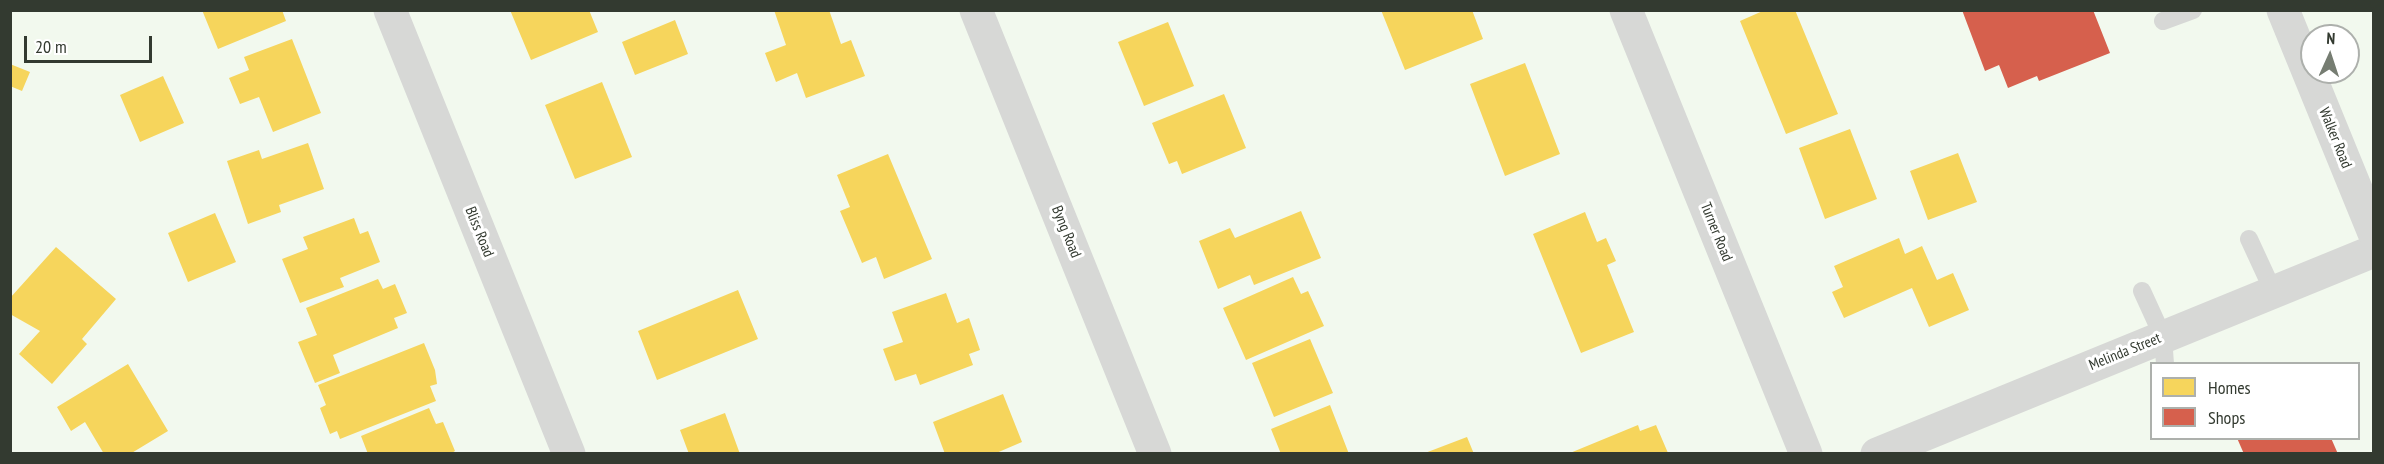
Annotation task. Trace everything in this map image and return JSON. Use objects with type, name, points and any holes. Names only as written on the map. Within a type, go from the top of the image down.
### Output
[{"type":"street","name":"Bliss Road","points":[[390,10],[569,453]]},
{"type":"street","name":"Byng Road","points":[[976,10],[1155,453]]},
{"type":"street","name":"Turner Road","points":[[1626,10],[1806,453]]},
{"type":"street","name":"Walker Road","points":[[2283,10],[2373,233]]},
{"type":"street","name":"Melinda Street","points":[[1877,453],[2164,350],[2273,291],[2373,251]]},
{"type":"lane","points":[[2163,21],[2193,10]]},
{"type":"lane","points":[[2249,239],[2273,291]]},
{"type":"lane","points":[[2142,291],[2164,350]]},
{"type":"building: Homes","points":[[202,10],[282,10],[286,21],[218,49]]},
{"type":"building: Homes","points":[[510,10],[589,10],[598,32],[531,60]]},
{"type":"building: Homes","points":[[774,10],[829,10],[841,44],[851,40],[865,76],[806,98],[797,73],[776,82],[765,53],[786,45]]},
{"type":"building: Homes","points":[[1381,10],[1472,10],[1483,39],[1405,70]]},
{"type":"building: Homes","points":[[1765,10],[1795,10],[1838,114],[1786,134],[1740,21]]},
{"type":"building: Homes","points":[[675,20],[688,54],[635,75],[622,42]]},
{"type":"building: Homes","points":[[1168,22],[1194,86],[1144,106],[1118,42]]},
{"type":"building: Homes","points":[[292,39],[321,113],[273,132],[259,97],[240,104],[229,78],[249,70],[244,57]]},
{"type":"building: Homes","points":[[1525,63],[1560,154],[1505,176],[1470,84]]},
{"type":"building: Homes","points":[[10,64],[30,72],[22,91],[10,86]]},
{"type":"building: Homes","points":[[163,76],[184,123],[140,142],[120,95]]},
{"type":"building: Homes","points":[[602,82],[632,157],[575,179],[545,105]]},
{"type":"building: Homes","points":[[1224,94],[1246,148],[1182,174],[1177,161],[1169,164],[1152,123]]},
{"type":"building: Homes","points":[[1850,129],[1877,199],[1825,219],[1799,148]]},
{"type":"building: Homes","points":[[308,143],[324,189],[279,205],[281,212],[248,224],[227,161],[259,150],[262,159]]},
{"type":"building: Homes","points":[[1958,153],[1977,202],[1928,220],[1910,171]]},
{"type":"building: Homes","points":[[888,154],[932,259],[884,279],[876,257],[862,263],[840,211],[850,207],[837,175]]},
{"type":"building: Homes","points":[[1301,211],[1321,258],[1254,285],[1250,275],[1218,289],[1199,241],[1230,228],[1235,238]]},
{"type":"building: Homes","points":[[1585,212],[1597,242],[1606,238],[1616,261],[1607,265],[1634,332],[1581,353],[1533,234]]},
{"type":"building: Homes","points":[[215,213],[236,262],[188,282],[168,233]]},
{"type":"building: Homes","points":[[354,218],[360,234],[368,231],[380,262],[340,278],[344,287],[300,303],[282,259],[308,249],[303,237]]},
{"type":"building: Homes","points":[[1899,238],[1905,254],[1922,246],[1937,280],[1953,273],[1969,310],[1929,327],[1912,288],[1844,318],[1832,292],[1843,287],[1834,266]]},
{"type":"building: Homes","points":[[56,247],[116,299],[82,339],[87,344],[52,384],[19,354],[40,331],[10,314],[10,298]]},
{"type":"building: Homes","points":[[1293,277],[1301,294],[1308,291],[1324,326],[1246,360],[1223,308]]},
{"type":"building: Homes","points":[[378,279],[383,289],[395,284],[407,313],[394,318],[398,328],[333,355],[340,373],[315,383],[298,342],[317,335],[306,308]]},
{"type":"building: Homes","points":[[738,290],[758,339],[657,380],[638,331]]},
{"type":"building: Homes","points":[[946,293],[957,323],[969,318],[980,350],[969,354],[973,365],[920,385],[916,374],[895,381],[883,349],[903,342],[892,312]]},
{"type":"building: Homes","points":[[1310,339],[1333,393],[1274,417],[1252,363]]},
{"type":"building: Homes","points":[[424,343],[435,370],[437,384],[430,386],[436,401],[340,439],[337,431],[330,434],[320,408],[326,405],[318,385]]},
{"type":"building: Homes","points":[[128,364],[168,431],[130,454],[104,454],[85,422],[71,431],[57,407]]},
{"type":"building: Homes","points":[[1003,394],[1022,442],[994,454],[945,454],[933,422]]},
{"type":"building: Homes","points":[[1330,405],[1349,454],[1281,454],[1271,429]]},
{"type":"building: Homes","points":[[429,408],[436,424],[443,422],[455,451],[450,454],[368,454],[361,436]]},
{"type":"building: Homes","points":[[725,413],[740,454],[689,454],[680,430]]},
{"type":"building: Homes","points":[[1638,425],[1640,431],[1656,425],[1668,453],[1570,453]]},
{"type":"building: Homes","points":[[1467,437],[1474,454],[1425,454],[1425,453]]},
{"type":"building: Shops","points":[[1962,10],[2093,10],[2110,53],[2039,81],[2037,76],[2008,88],[1999,65],[1985,71]]},
{"type":"building: Shops","points":[[2238,440],[2332,440],[2338,454],[2244,454]]}]
